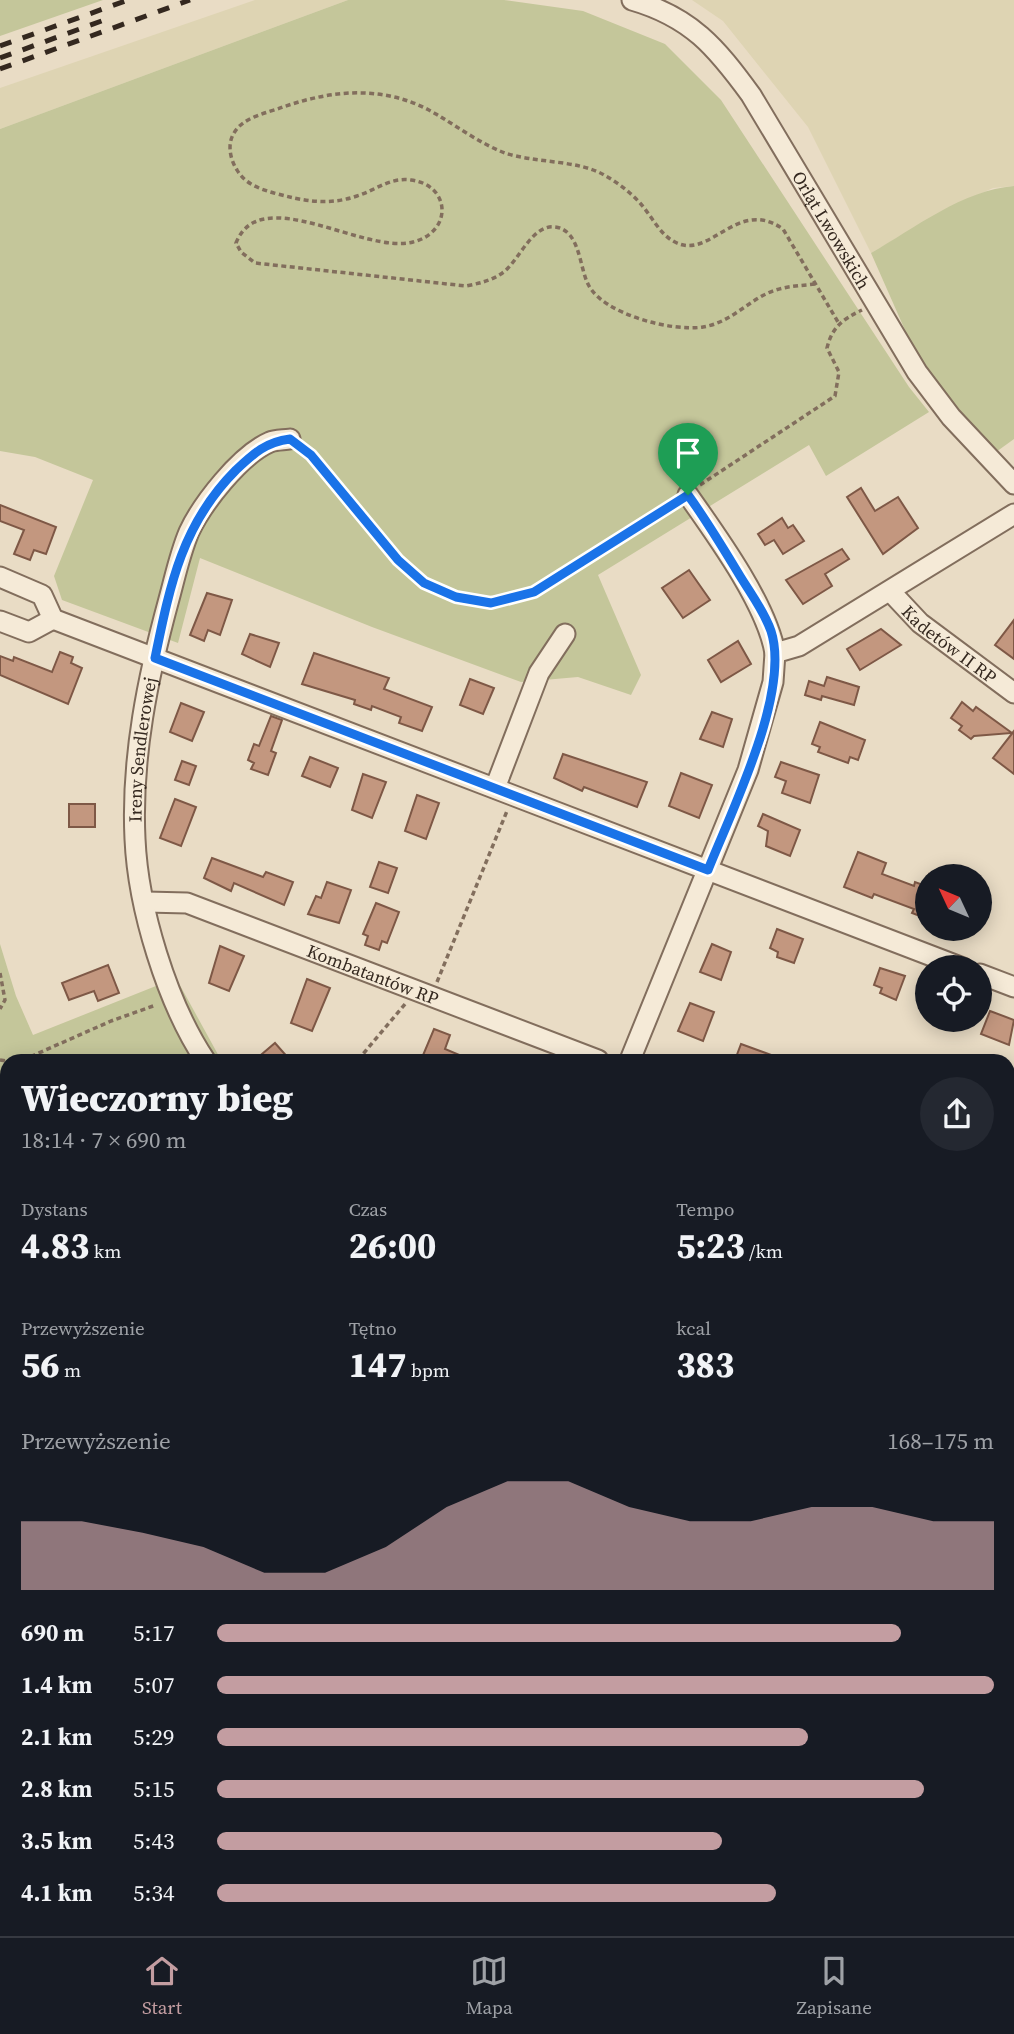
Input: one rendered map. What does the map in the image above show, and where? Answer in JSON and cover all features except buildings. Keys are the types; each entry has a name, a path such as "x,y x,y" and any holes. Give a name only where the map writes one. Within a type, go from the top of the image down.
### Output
{"street":[{"name":"Orląt Lwowskich","path":"632,0 673,15 698,32 723,57 751,95 937,401 1014,484"},
{"name":"Ireny Sendlerowej","path":"202,1054 174,998 153,934 135,840 136,780 155,658 182,554 201,511 254,453 271,441 290,439"},
{"path":"632,1054 748,770 774,682 775,653 771,632 759,605 688,495"},
{"path":"775,653 799,646 1014,514"},
{"path":"0,578 42,595 52,619 929,955"},
{"name":"Kadetów II RP","path":"890,591 920,624 1014,693"},
{"path":"0,621 29,632 44,627 52,619"},
{"path":"504,792 539,673 565,634"},
{"name":"Kombatantów RP","path":"146,902 187,903 582,1054"},
{"path":"992,979 1014,988"}],"path":[{"path":"815,284 768,293 724,321 702,327 670,326 618,309 598,297 588,285 574,240 565,230 556,227 547,227 534,235 505,271 489,281 466,286 255,264 240,252 236,243 240,232 263,217 287,219 398,244 427,237 438,228 444,212 440,197 425,184 398,178 360,195 332,203 310,203 266,191 249,184 239,174 232,160 230,145 233,133 244,122 285,107 338,93 382,93 431,111 500,151 523,159 601,173 638,201 663,233 681,244 702,243 729,226 743,221 769,219 783,229 838,322"},
{"path":"290,439 311,455 398,560 424,583 456,597 491,603 534,592 688,495 715,472 835,396 839,372 827,348 838,322 876,304"},
{"path":"431,997 504,792"},
{"path":"0,973 5,1000 0,1009"},
{"path":"364,1054 396,1019 413,990"},
{"path":"37,1054 111,1021 174,998"}],"shaded area":[{"path":"255,0 348,0 0,129 0,88"},
{"path":"692,0 1014,0 1014,186 993,188 949,208 871,253 808,127 723,21"}],"green space":[{"path":"0,0 103,0 0,36"},
{"path":"348,0 504,0 583,11 665,44 721,100 909,387 929,412 826,476 809,445 598,575 641,675 631,695 578,677 521,682 372,627 200,558 178,643 62,600 54,576 93,480 35,457 0,451 0,129"},
{"path":"1014,186 1014,439 996,452 920,364 871,253 958,202 995,189"},
{"path":"0,944 16,996 33,1035 176,978 218,1054 0,1054"}],"railway":[{"path":"0,46 128,0"},
{"path":"0,69 190,0"},
{"path":"0,58 107,19"}],"route":[{"path":"290,439 311,455 398,560 424,583 456,597 491,603 534,592 658,511 688,495 710,525 759,605 771,632 775,653 774,682 764,720 748,770 708,870 155,658 189,533 218,488 254,453 271,441 290,439"}]}
